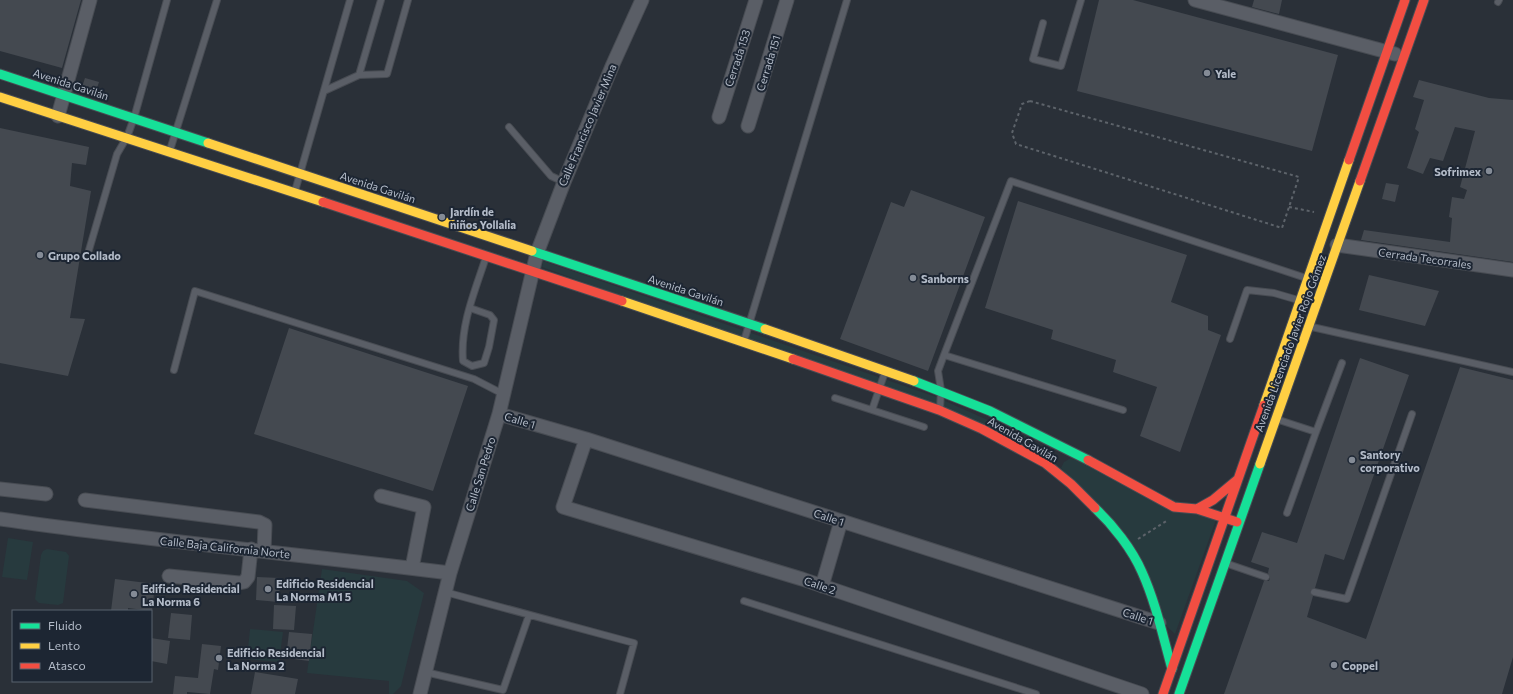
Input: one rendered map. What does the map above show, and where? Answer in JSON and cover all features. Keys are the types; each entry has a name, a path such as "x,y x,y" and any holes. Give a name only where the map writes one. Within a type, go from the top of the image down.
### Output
{"main road":[{"name":"Avenida Licenciado Javier Rojo Gómez","path":"1179,694 1337,245 1338,216 1387,52 1405,0"},
{"name":"Avenida Licenciado Javier Rojo Gómez","path":"1163,694 1307,279 1338,216 1404,57 1424,0"},
{"name":"Avenida Gavilán","path":"0,74 749,323 941,390 986,420 1050,454 1174,507 1197,509"},
{"name":"Avenida Gavilán","path":"0,97 127,137 532,270 940,410 986,420 1050,454 1071,484 1100,512 1126,546 1142,572 1172,669"},
{"path":"1197,509 1213,500 1237,480"},
{"path":"1197,509 1239,522"},
{"path":"1180,644 1196,648"}],"street":[{"path":"58,116 90,0"},
{"name":"Calle Francisco Javier Mina","path":"537,252 564,182 613,64 642,0"},
{"name":"Cerrada 153","path":"719,117 756,0"},
{"name":"Cerrada 151","path":"748,126 787,0"},
{"path":"1195,0 1404,57"},
{"name":"Cerrada Tecorrales","path":"1337,245 1513,270"},
{"name":"Calle San Pedro","path":"420,694 450,573 499,414 537,252"},
{"name":"Calle 1","path":"499,414 586,440 1159,623"},
{"name":"Calle 2","path":"586,440 563,507 822,586 1142,694"},
{"path":"0,489 46,494"},
{"path":"381,496 424,507 412,568"},
{"path":"85,500 259,522 265,525 248,577 244,582 239,583 169,576"},
{"name":"Calle Baja California Norte","path":"0,519 90,533 257,550 450,573"},
{"path":"822,586 841,521"}],"lane":[{"path":"89,250 117,154 127,137 134,118 167,0"},
{"path":"169,151 217,0"},
{"path":"294,193 350,0"},
{"path":"359,75 381,0"},
{"path":"324,91 359,75 387,74 408,0"},
{"path":"744,342 848,0"},
{"path":"1043,23 1034,59 1061,66 1081,0"},
{"path":"509,127 551,176 564,182"},
{"path":"940,410 941,390 938,371 1011,181 1307,279"},
{"path":"470,308 490,315 494,320 489,348 484,363 472,366 464,361 462,345 464,327 486,255"},
{"path":"1230,339 1247,290 1274,293 1300,300"},
{"path":"174,370 195,291 474,379 503,394"},
{"path":"1308,326 1513,372"},
{"path":"944,355 1123,410"},
{"path":"1287,513 1342,363"},
{"path":"872,410 885,370"},
{"path":"835,398 924,427"},
{"path":"1314,592 1347,599 1412,414"},
{"path":"1275,419 1316,432"},
{"path":"1225,563 1266,577"},
{"path":"445,592 634,643 620,694"},
{"path":"744,600 1036,694"},
{"path":"425,672 503,690 529,615"}],"path":[{"path":"1030,101 1299,177 1289,208 1282,228 1016,144 1012,133 1022,104 1030,101"},
{"path":"1289,208 1338,216"},
{"path":"1126,546 1186,509"}],"green space":[{"path":"543,261 936,397 1026,437 1032,441 1033,446 542,267"},
{"path":"1071,458 1217,517 1175,634 1162,622 1152,586 1061,468 1064,462"},
{"path":"8,538 33,542 27,580 2,577"},
{"path":"47,549 66,552 69,556 63,603 58,605 39,603 35,599 41,555 43,551"},
{"path":"322,569 407,581 424,593 401,686 393,694 389,694 389,681 307,673"},
{"path":"250,629 283,632 279,662 247,659"}],"building":[{"path":"0,0 81,0 62,68 0,51"},
{"name":"Yale","path":"1099,0 1133,0 1338,55 1312,151 1077,91"},
{"path":"1254,0 1282,0 1279,14 1252,7"},
{"path":"85,78 99,82 96,91 82,87"},
{"name":"Sofrimex","path":"1419,80 1489,98 1513,100 1513,262 1361,240 1364,230 1450,242 1452,218 1449,217 1452,197 1464,199 1467,190 1460,187 1475,131 1455,127 1443,161 1430,158 1423,174 1407,168 1419,132 1415,129 1424,100 1413,97"},
{"name":"Grupo Collado","path":"0,128 89,147 86,165 72,163 70,186 91,191 70,318 85,319 68,376 0,363"},
{"path":"1386,183 1399,185 1395,202 1382,199"},
{"name":"Sanborns","path":"911,190 985,217 928,371 840,339 891,202 904,207"},
{"path":"1018,201 1187,255 1171,302 1208,316 1208,330 1221,335 1180,452 1140,436 1157,387 1113,372 1116,360 1051,339 1053,330 985,308"},
{"path":"1369,275 1439,291 1425,326 1359,310"},
{"path":"289,328 468,386 433,491 254,434"},
{"path":"1360,358 1409,375 1344,560 1325,554 1315,588 1310,591 1313,596 1307,617 1366,639 1460,367 1513,380 1513,657 1502,694 1224,694 1264,581 1269,581 1270,578 1268,573 1269,568 1251,562 1262,532 1297,543"},
{"name":"Edificio Residencial La Norma M1 5","path":"257,577 280,578 279,602 256,600"},
{"name":"Edificio Residencial La Norma 6","path":"115,579 155,584 152,611 128,608 128,610 111,610"},
{"path":"274,605 296,606 294,630 273,629"},
{"path":"171,613 192,615 190,640 168,638"},
{"path":"289,632 312,634 309,661 286,658"},
{"path":"152,638 170,641 167,664 152,661"},
{"name":"Edificio Residencial La Norma 2","path":"202,644 221,646 218,670 214,669 210,694 187,692 187,694 173,694 175,676 198,678"},
{"path":"255,672 298,679 295,694 251,694"}],"traffic: fast":[{"path":"0,74 208,143"},
{"path":"532,251 765,329"},
{"path":"914,381 990,411 1088,460"},
{"path":"1179,694 1260,464"},
{"path":"1095,508 1122,538 1138,563 1155,608 1172,669"}],"traffic: slow":[{"path":"0,97 323,202"},
{"path":"208,143 532,251"},
{"path":"1264,405 1349,160"},
{"path":"1260,464 1360,181"},
{"path":"622,301 793,359"},
{"path":"765,329 914,381"}],"traffic: jam":[{"path":"1349,160 1405,0"},
{"path":"1360,181 1424,0"},
{"path":"323,202 622,301"},
{"path":"793,359 939,410 982,429 1045,463 1071,484 1095,508"},
{"path":"1163,694 1264,405"},
{"path":"1088,460 1174,507 1197,509 1213,500 1237,480"},
{"path":"1197,509 1237,522"}],"place":[{"name":"Yale","path":"1207,73"},
{"name":"Sofrimex","path":"1489,171"},
{"name":"Jardín de niños Yollalia","path":"442,217"},
{"name":"Grupo Collado","path":"40,255"},
{"name":"Sanborns","path":"913,278"},
{"name":"Santory corporativo","path":"1352,460"},
{"name":"Edificio Residencial La Norma M1 5","path":"268,589"},
{"name":"Edificio Residencial La Norma 6","path":"134,594"},
{"name":"Edificio Residencial La Norma 2","path":"219,658"},
{"name":"Coppel","path":"1334,665"}]}
